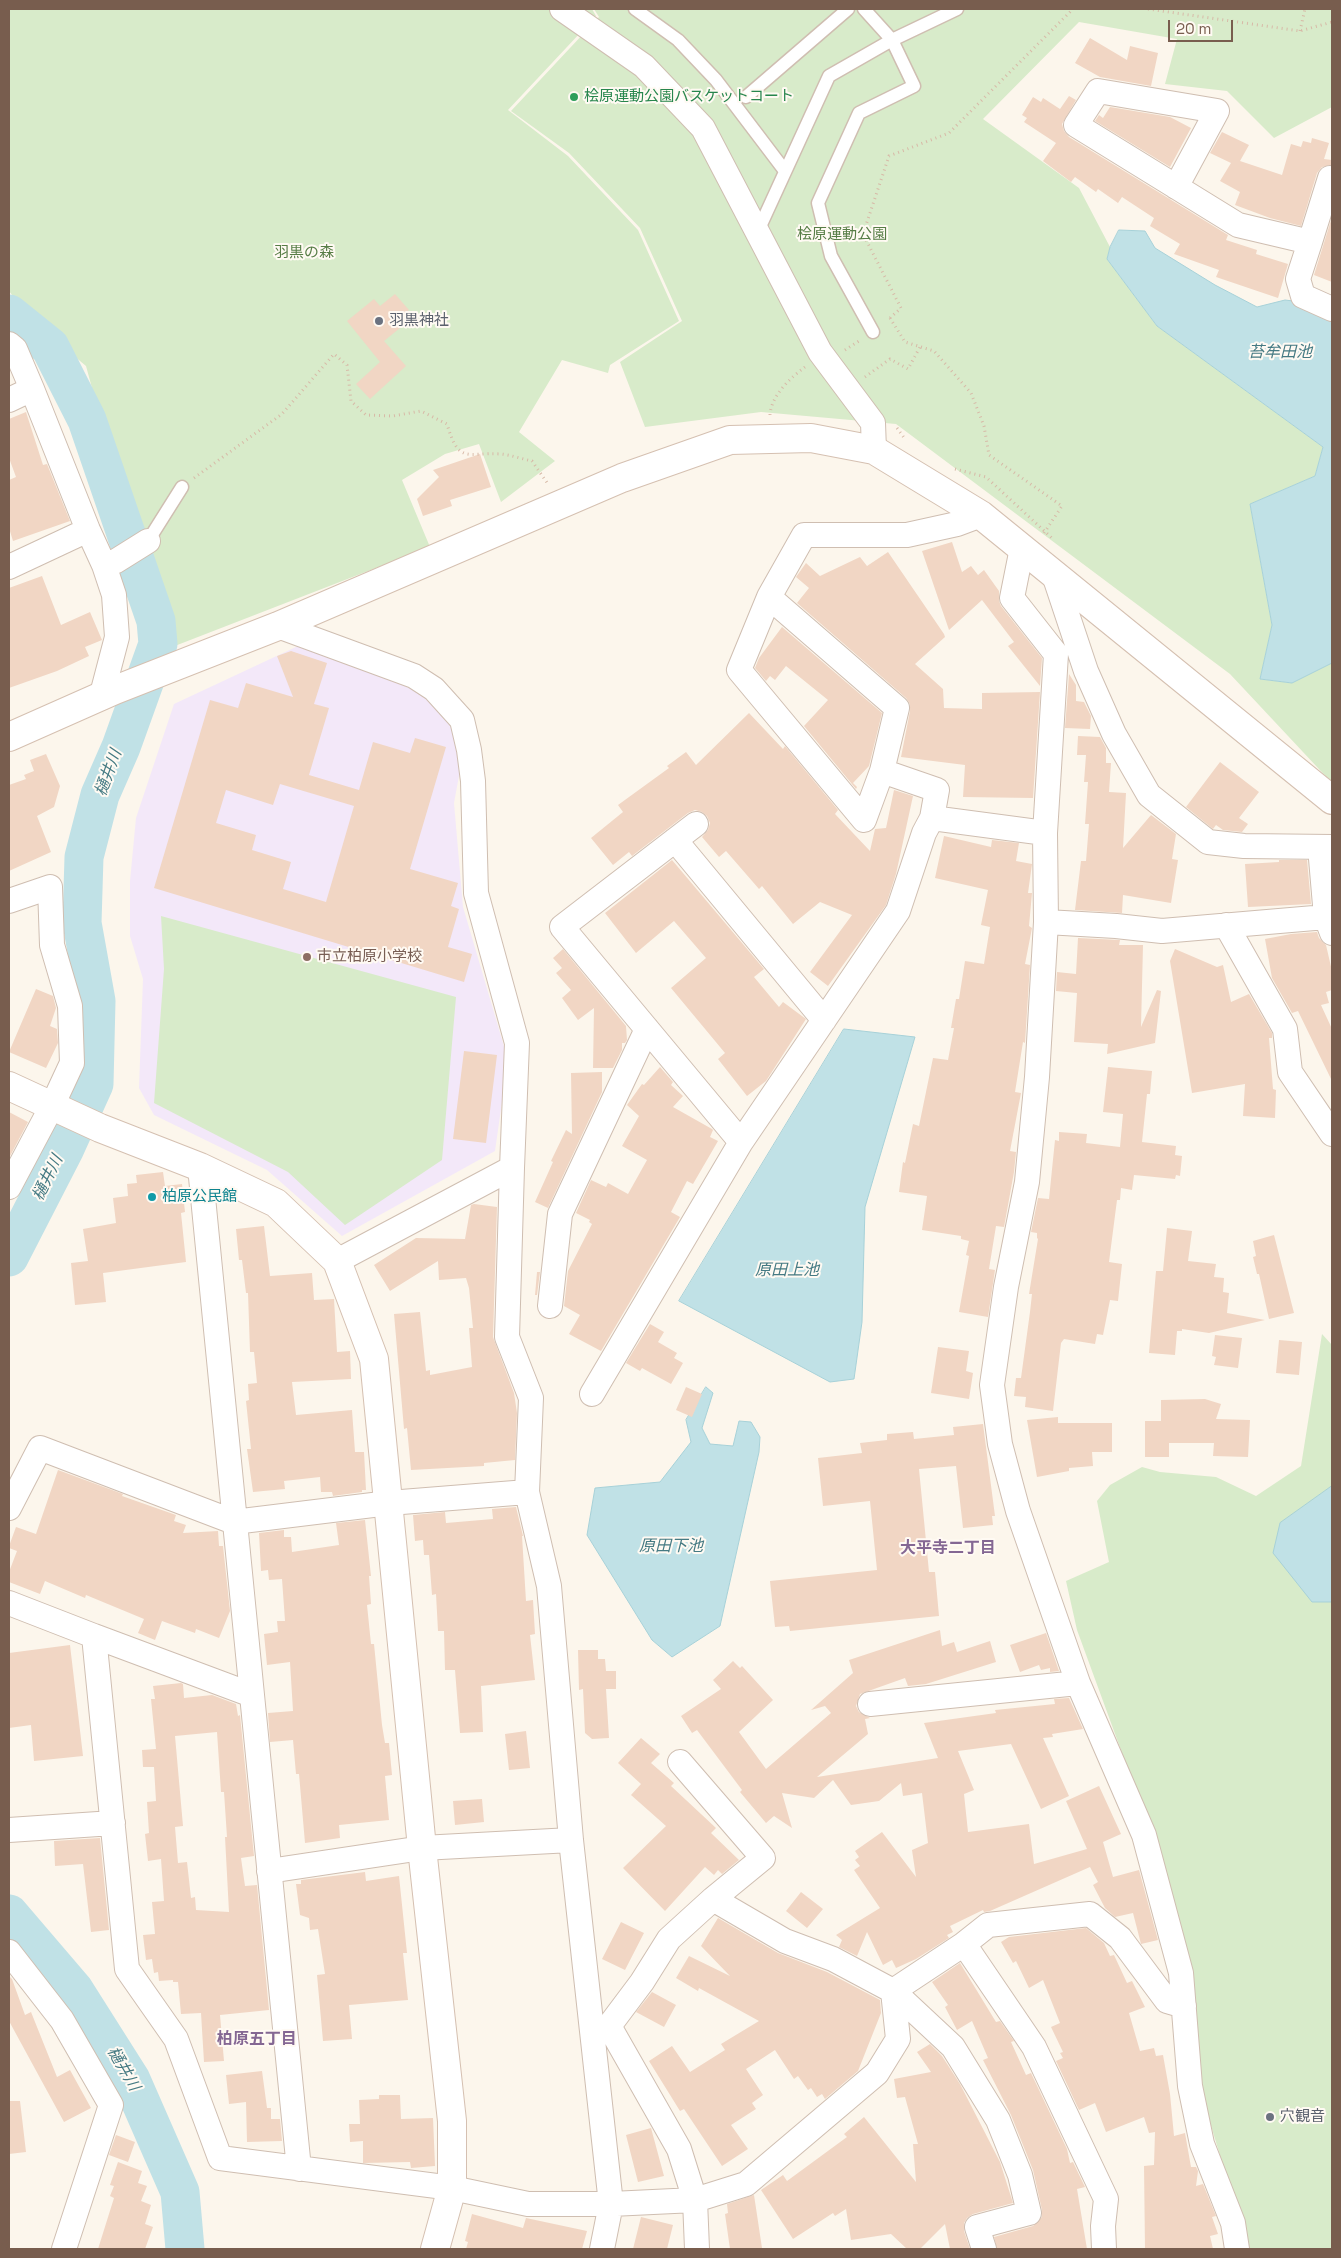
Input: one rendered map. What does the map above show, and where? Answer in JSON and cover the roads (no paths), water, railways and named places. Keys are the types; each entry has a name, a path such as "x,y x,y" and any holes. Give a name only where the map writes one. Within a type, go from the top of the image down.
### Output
{"street":[{"path":"562,9 644,66 704,128 822,355 873,423 874,450"},
{"path":"1176,187 1218,112 1098,91 1076,124 1176,187 1238,225 1310,242"},
{"path":"1332,179 1330,178 1298,279 1303,296 1332,309"},
{"path":"9,344 15,348 88,530 110,563 117,637 108,694"},
{"path":"9,400 32,390"},
{"path":"9,737 108,694 278,626 622,478 730,440 811,438 874,450 981,515 1332,800"},
{"path":"769,597 897,708 882,771 864,820 739,670 769,597 804,535 907,535 957,524 981,515"},
{"path":"9,567 88,530"},
{"path":"110,563 148,541"},
{"path":"1025,551 1012,598 1056,654 1045,833 1046,922 1037,1077 1027,1182 1006,1287 992,1386 1000,1444 1018,1511 1078,1683 1144,1835 1181,1973 1190,2086 1202,2144 1232,2223 1237,2249"},
{"path":"1046,922 1162,931 1226,925 1329,925 1326,847 1244,846 1208,842 1149,795 1114,734 1086,671 1054,575"},
{"path":"278,626 414,676 434,689 462,720 469,750 473,781 476,893 517,1044 507,1337 531,1398 527,1492 549,1586 570,1840 611,2204 602,2249"},
{"path":"592,1394 741,1142 898,911 924,833 932,818 938,790 882,771"},
{"path":"932,818 1045,833"},
{"path":"696,824 562,927 741,1142"},
{"path":"675,840 824,1020"},
{"path":"9,901 50,887 52,945 70,1006 72,1063 57,1108 9,1188"},
{"path":"1226,925 1285,1029 1290,1072 1332,1134"},
{"path":"550,1306 560,1214 647,1029"},
{"path":"9,1086 100,1128 200,1167 276,1203 337,1261 374,1359 422,1848 452,2121 452,2188 435,2249"},
{"path":"200,1167 299,2169"},
{"path":"337,1261 512,1168"},
{"path":"9,1508 40,1448 234,1522 389,1503 527,1492"},
{"path":"9,1604 252,1695"},
{"path":"94,1636 127,1968 176,2039 220,2158 452,2188 528,2204 611,2204 695,2200 746,2184 877,2073 898,2039 893,1991"},
{"path":"870,1704 1078,1683"},
{"path":"680,1762 763,1858 713,1899 669,1939 642,1982 609,2026 679,2150 695,2200 696,2249"},
{"path":"9,1830 113,1823"},
{"path":"269,1871 422,1848 570,1840"},
{"path":"713,1899 784,1941 833,1959 893,1991 953,2048 998,2120 1020,2175 1029,2213 977,2227 984,2249"},
{"path":"893,1991 964,1944 988,1925 1090,1914 1120,1938 1167,2001 1184,2006"},
{"path":"964,1944 1034,2047 1106,2199 1103,2226 1104,2249"},
{"path":"9,1952 62,2020 111,2105 64,2249"}],"lane":[{"path":"635,9 678,40 716,80 785,172"},
{"path":"746,97 848,9"},
{"path":"864,9 892,40 914,86 859,113 818,203 831,256 873,332"},
{"path":"758,231 830,76 892,40 957,9"},
{"path":"148,541 182,487"}],"water":[{"name":"苔牟田池","path":"1119,230 1145,231 1155,248 1215,285 1257,307 1285,300 1301,302 1332,317 1332,663 1292,683 1260,679 1272,625 1250,504 1315,476 1323,447 1157,326 1107,259 1110,247"},
{"name":"原田上池","path":"844,1029 915,1037 865,1207 862,1322 854,1379 830,1382 679,1301"},
{"name":"原田下池","path":"706,1387 713,1393 702,1428 710,1444 733,1446 739,1421 751,1422 760,1437 759,1452 720,1626 672,1657 652,1640 587,1535 595,1488 660,1482 691,1442 686,1420"},
{"path":"1332,1486 1332,1602 1312,1602 1273,1553 1280,1523"}],"waterway":[{"name":"樋井川","path":"9,314 50,347 87,420 156,621 158,644 121,747 100,795 84,857 82,923 96,1001 94,1084 65,1148 9,1257"},
{"name":"樋井川","path":"9,1914 74,1990 131,2080 180,2192 185,2249"}],"place":[{"name":"桧原運動公園バスケットコート","path":"574,97"},
{"name":"羽黒神社","path":"379,321"},
{"name":"市立柏原小学校","path":"307,957"},
{"name":"柏原公民館","path":"152,1197"},
{"name":"穴観音","path":"1270,2117"}],"district":[{"name":"大平寺二丁目","path":"948,1549"},
{"name":"柏原五丁目","path":"257,2040"}],"park label":[{"name":"桧原運動公園","path":"842,235"},
{"name":"羽黒の森","path":"304,253"}]}
